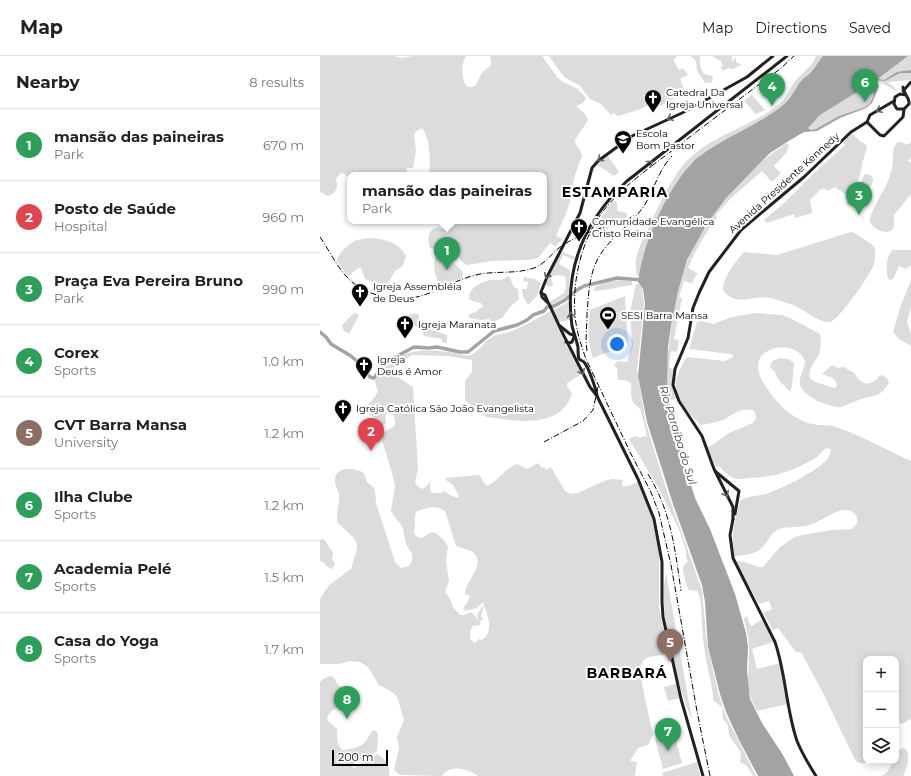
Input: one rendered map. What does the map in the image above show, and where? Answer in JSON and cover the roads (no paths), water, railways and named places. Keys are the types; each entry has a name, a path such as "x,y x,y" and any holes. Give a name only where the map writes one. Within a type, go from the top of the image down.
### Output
{"main road":[{"path":"597,396 590,387 566,342 549,304 542,297 541,293 550,270 580,213 593,166 632,136 683,112 747,77 773,56"},
{"path":"702,776 681,699 663,617 662,557 654,518 597,396 594,384 585,364 580,359 573,330 570,288 574,266 585,236 596,216 614,194 627,181 787,56"},
{"path":"747,77 751,83"},
{"path":"903,89 910,103 908,107 904,109 897,108 894,105 895,97 899,94 903,89 911,82"},
{"path":"899,94 906,95"},
{"name":"Avenida Presidente Kennedy","path":"733,519 734,509 714,469 702,436 679,401 673,385 675,369 688,338 699,292 709,272 741,230 804,177 851,132 867,122 870,115 894,101"},
{"path":"867,122 880,135 884,136 903,117 904,109"},
{"path":"559,324 574,336"},
{"path":"564,336 569,333"},
{"path":"566,342 572,342 574,336"},
{"name":"Avenida Presidente Kennedy","path":"714,469 739,492 730,535 733,558 775,642 796,735 801,751 816,776"},
{"path":"721,483 722,479 725,479"}],"waterway":[{"path":"320,332 331,344 351,356 359,363 370,377 374,378 386,362 414,347 437,347 460,352 468,352 494,331 517,325 533,315 544,311 547,307 554,306 565,300 584,286 617,278 642,280"}],"railway":[{"path":"710,776 671,565 659,513 650,490 631,454 586,359 576,321 575,286 581,256 592,228 616,196 642,174 780,69 794,56"},
{"path":"587,351 586,337 588,297 596,263 605,248 644,206 660,173 667,161 672,156"},
{"path":"320,237 340,269 350,280 368,292 396,299 421,296 454,282 480,274 521,271 534,268 539,266 559,248 577,237 628,219 634,215"},
{"path":"544,442 583,421 593,410 598,387"},
{"path":"648,474 656,488 667,516 674,545 681,591"}],"place":[{"name":"Ilha Clube","path":"865,102"},
{"name":"Corex","path":"772,106"},
{"name":"Catedral Da Igreja Universal","path":"653,113"},
{"name":"Escola Bom Pastor","path":"623,154"},
{"name":"Praça Eva Pereira Bruno","path":"859,215"},
{"name":"Comunidade Evangélica Cristo Reina","path":"579,242"},
{"name":"mansão das paineiras","path":"447,270"},
{"name":"Igreja Assembléia de Deus","path":"360,307"},
{"name":"SESI Barra Mansa","path":"608,330"},
{"name":"Igreja Maranata","path":"405,339"},
{"name":"Igreja Deus é Amor","path":"364,380"},
{"name":"Igreja Católica São João Evangelista","path":"343,423"},
{"name":"Posto de Saúde","path":"371,451"},
{"name":"CVT Barra Mansa","path":"670,662"},
{"name":"Casa do Yoga","path":"347,719"},
{"name":"Academia Pelé","path":"668,751"}],"district":[{"name":"ESTAMPARIA","path":"615,192"},
{"name":"BARBARÁ","path":"627,673"}],"water label":[{"name":"Rio Paraíba do Sul","path":"678,435"}]}
